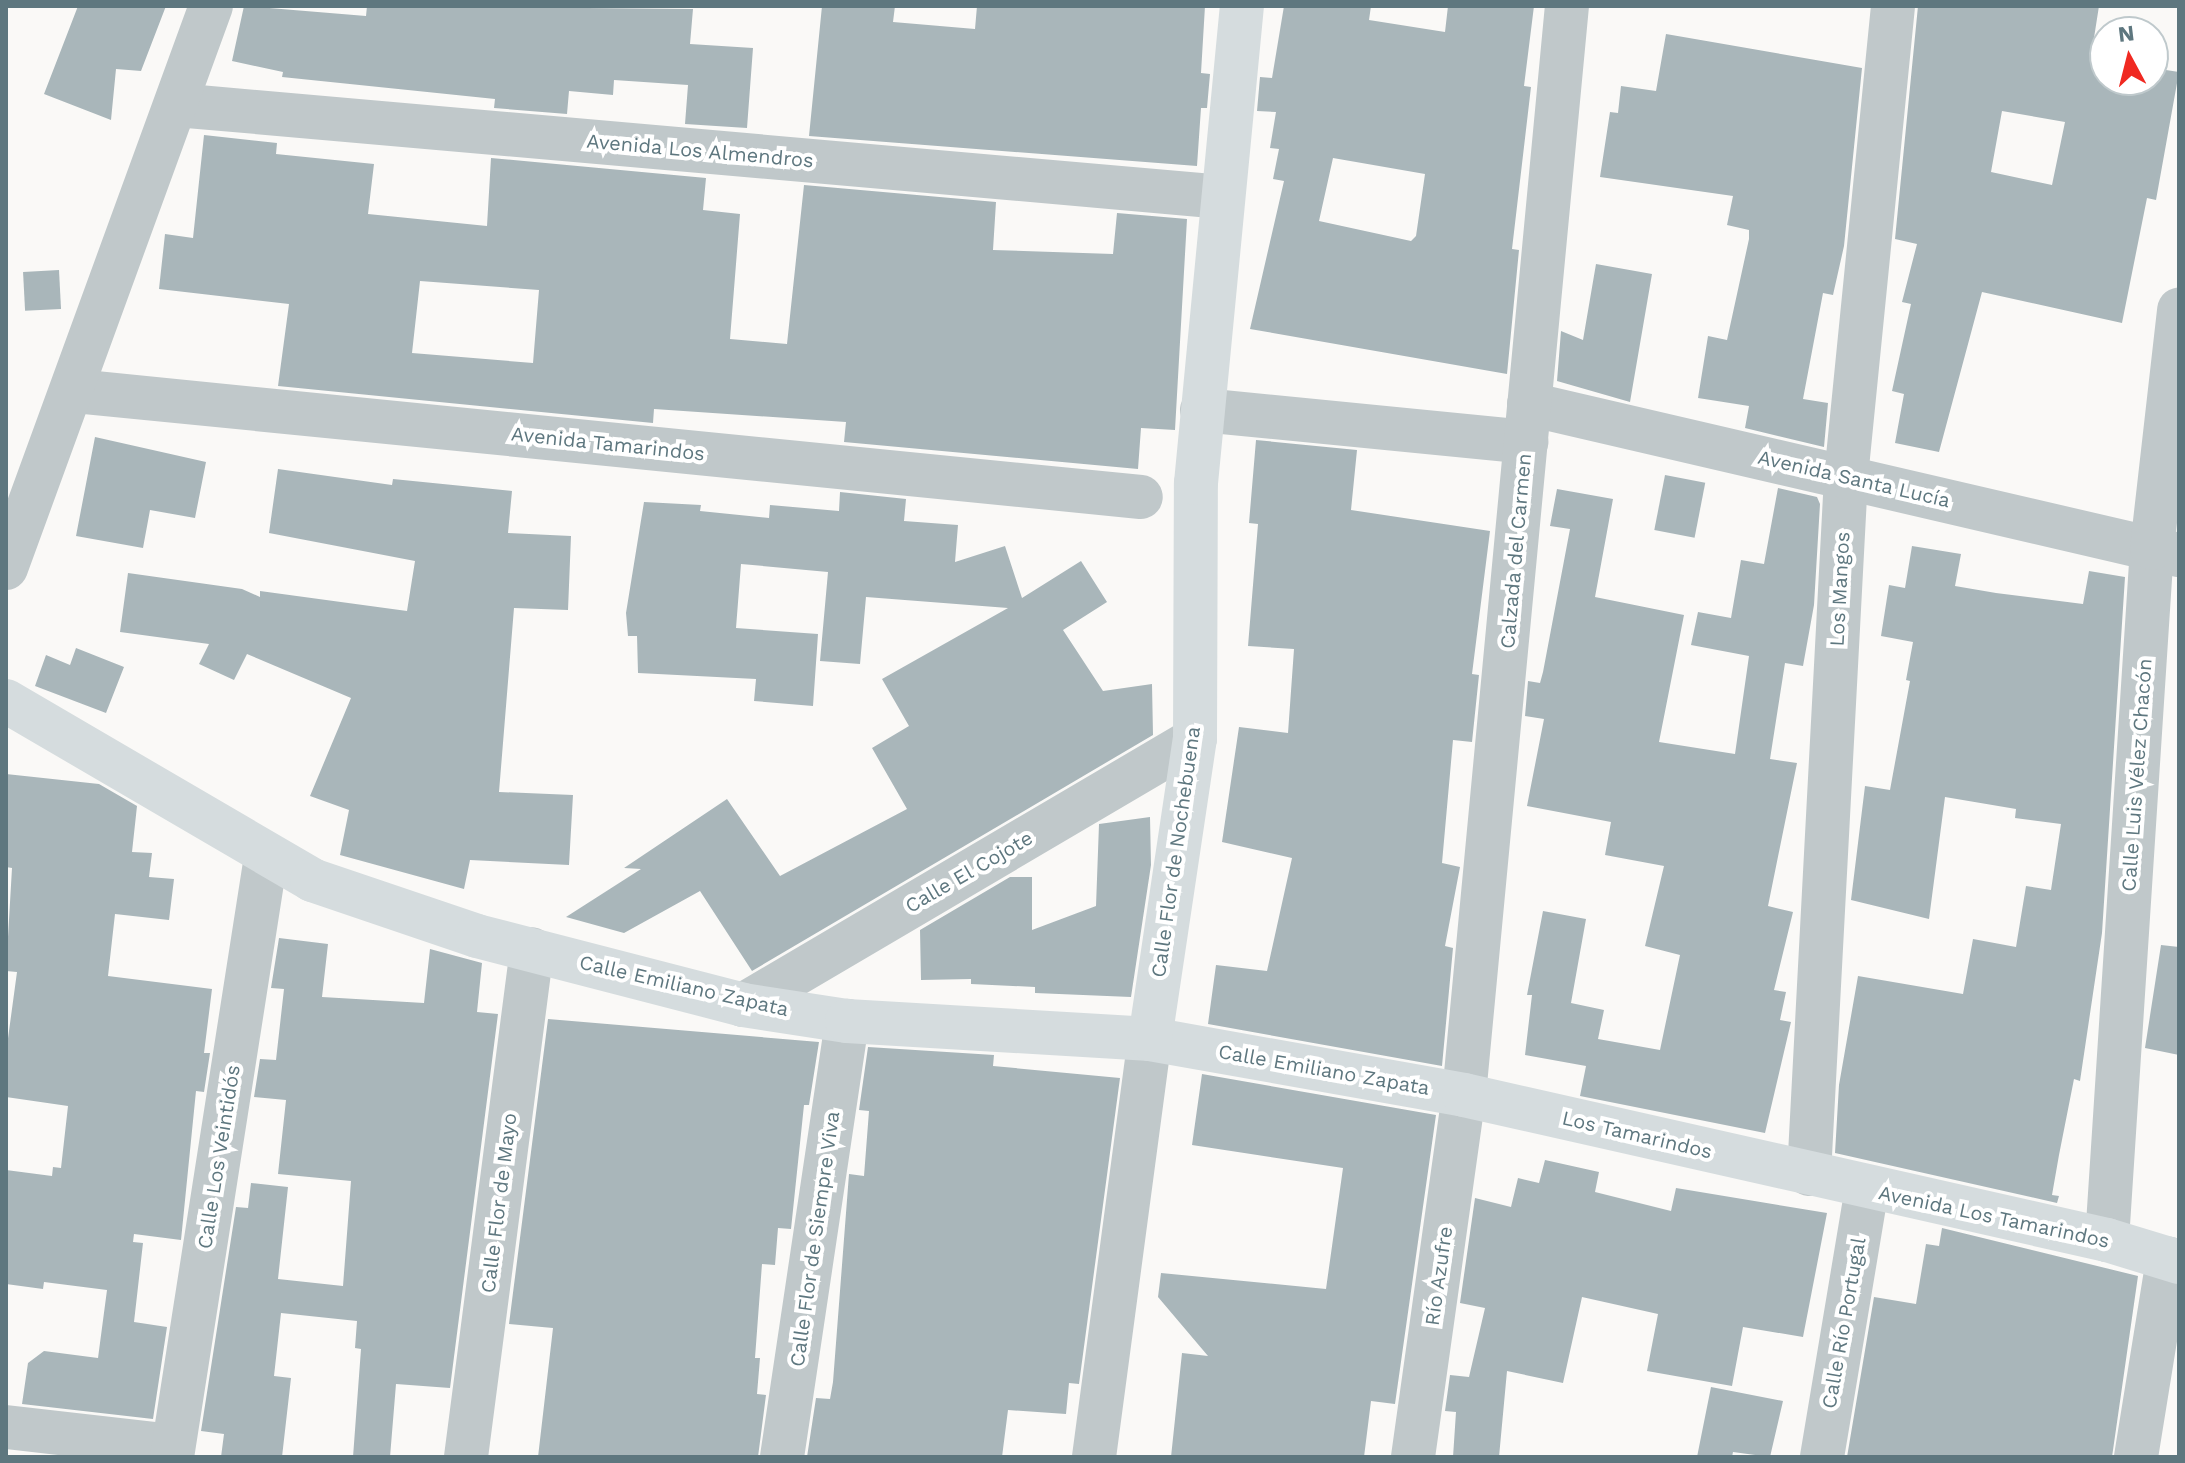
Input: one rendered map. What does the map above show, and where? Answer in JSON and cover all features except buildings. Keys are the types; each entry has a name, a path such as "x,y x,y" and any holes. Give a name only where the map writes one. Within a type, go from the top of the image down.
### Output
{"street":[{"path":"6,568 75,391 101,300 211,6"},
{"name":"Calle Flor de Nochebuena","path":"1094,1457 1150,1039 1195,739 1202,410 1242,6"},
{"name":"Calzada del Carmen","path":"1464,1095 1567,6"},
{"name":"Los Mangos","path":"1809,1174 1846,477 1893,6"},
{"name":"Avenida Los Almendros","path":"176,105 1223,197"},
{"name":"Calle Luis Vélez Chacón","path":"2107,1240 2165,551 2179,310"},
{"name":"Avenida Tamarindos","path":"75,391 1141,497"},
{"name":"Avenida Santa Lucía","path":"1202,410 1528,423 1846,477 2165,551"},
{"name":"Calle Emiliano Zapata","path":"6,701 266,857 312,880 532,949 743,1005 847,1021 1150,1039 1464,1095"},
{"name":"Calle El Cojote","path":"743,1005 1195,739"},
{"name":"Calle Los Veintidós","path":"172,1452 266,857"},
{"name":"Calle Flor de Mayo","path":"466,1457 532,949"},
{"name":"Calle Flor de Siempre Viva","path":"782,1457 847,1021"},
{"name":"Los Tamarindos","path":"1464,1095 1809,1174"},
{"name":"Río Azufre","path":"1413,1457 1464,1095"},
{"name":"Avenida Los Tamarindos","path":"1809,1174 2107,1240 2173,1261"},
{"name":"Calle Río Portugal","path":"1822,1457 1867,1189"},
{"path":"2136,1457 2173,1261"},
{"path":"6,1427 172,1452"}]}
